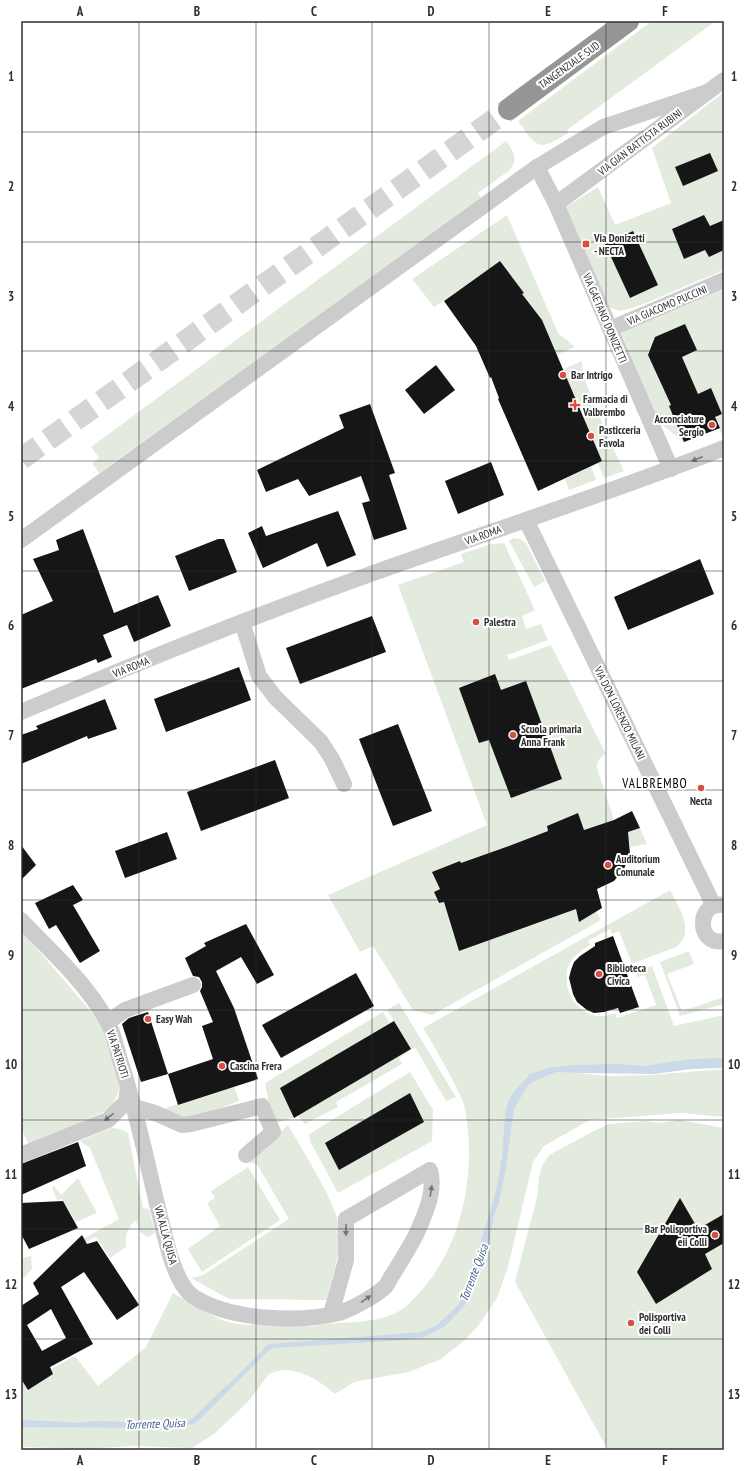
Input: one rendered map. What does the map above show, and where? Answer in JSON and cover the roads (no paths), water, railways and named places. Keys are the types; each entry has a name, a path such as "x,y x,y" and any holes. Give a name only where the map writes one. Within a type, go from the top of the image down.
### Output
{"highway":[{"name":"TANGENZIALE SUD","path":"509,109 628,21"}],"street":[{"name":"VIA GIAN BATTISTA RUBINI","path":"556,204 724,80"},
{"path":"21,540 537,167 603,127 708,92"},
{"name":"VIA GAETANO DONIZETTI","path":"537,167 556,204 671,469"},
{"name":"VIA GIACOMO PUCCINI","path":"610,329 724,280"},
{"name":"VIA ROMA","path":"21,712 242,622 379,571 671,469 724,448"},
{"name":"VIA DON LORENZO MILANI","path":"526,520 719,906"},
{"path":"242,622 259,676 275,697 321,742 332,759 344,784"},
{"path":"719,906 706,913 702,924 703,929 710,938 715,941 724,941"},
{"name":"VIA PATRIOTI","path":"21,920 87,990 108,1022 128,1086 126,1102 108,1120 21,1155"},
{"path":"108,1022 125,1010 193,985"},
{"name":"VIA ALLA QUISA","path":"128,1086 165,1235 178,1279 184,1289 193,1297 219,1310 274,1317 316,1317 331,1314 340,1312 356,1306 385,1286 410,1246 428,1209 433,1179 430,1170 346,1219 346,1260 331,1314"},
{"path":"134,1107 155,1113 182,1125 262,1106 273,1132 246,1155"}],"water":[{"name":"Torrente Quisa","path":"724,1058 724,1068 691,1069 654,1074 556,1072 528,1085 514,1109 506,1168 499,1202 494,1216 488,1248 478,1277 465,1305 444,1327 424,1337 406,1340 273,1348 269,1350 199,1420 193,1424 159,1428 21,1427 21,1420 78,1423 95,1421 163,1423 190,1420 269,1344 421,1332 437,1325 459,1304 479,1248 496,1191 502,1157 505,1114 508,1102 513,1093 530,1074 548,1068 571,1065 618,1064 644,1066 691,1059"}],"tunnel":[{"path":"21,459 509,109"}],"place":[{"name":"Via Donizetti - NECTA","path":"586,244"},
{"name":"Bar Intrigo","path":"563,375"},
{"name":"Farmacia di Valbrembo","path":"575,405"},
{"name":"Acconciature Sergio","path":"712,425"},
{"name":"Pasticceria Favola","path":"591,436"},
{"name":"Palestra","path":"476,622"},
{"name":"Scuola primaria Anna Frank","path":"513,735"},
{"name":"Necta","path":"701,788"},
{"name":"Auditorium Comunale","path":"608,865"},
{"name":"Biblioteca Civica","path":"599,974"},
{"name":"Easy Wah","path":"148,1019"},
{"name":"Cascina Frera","path":"222,1066"},
{"name":"Bar Polisportiva eii Colli","path":"715,1235"},
{"name":"Polisportiva dei Colli","path":"631,1323"}],"district":[{"name":"VALBREMBO","path":"655,783"}]}
